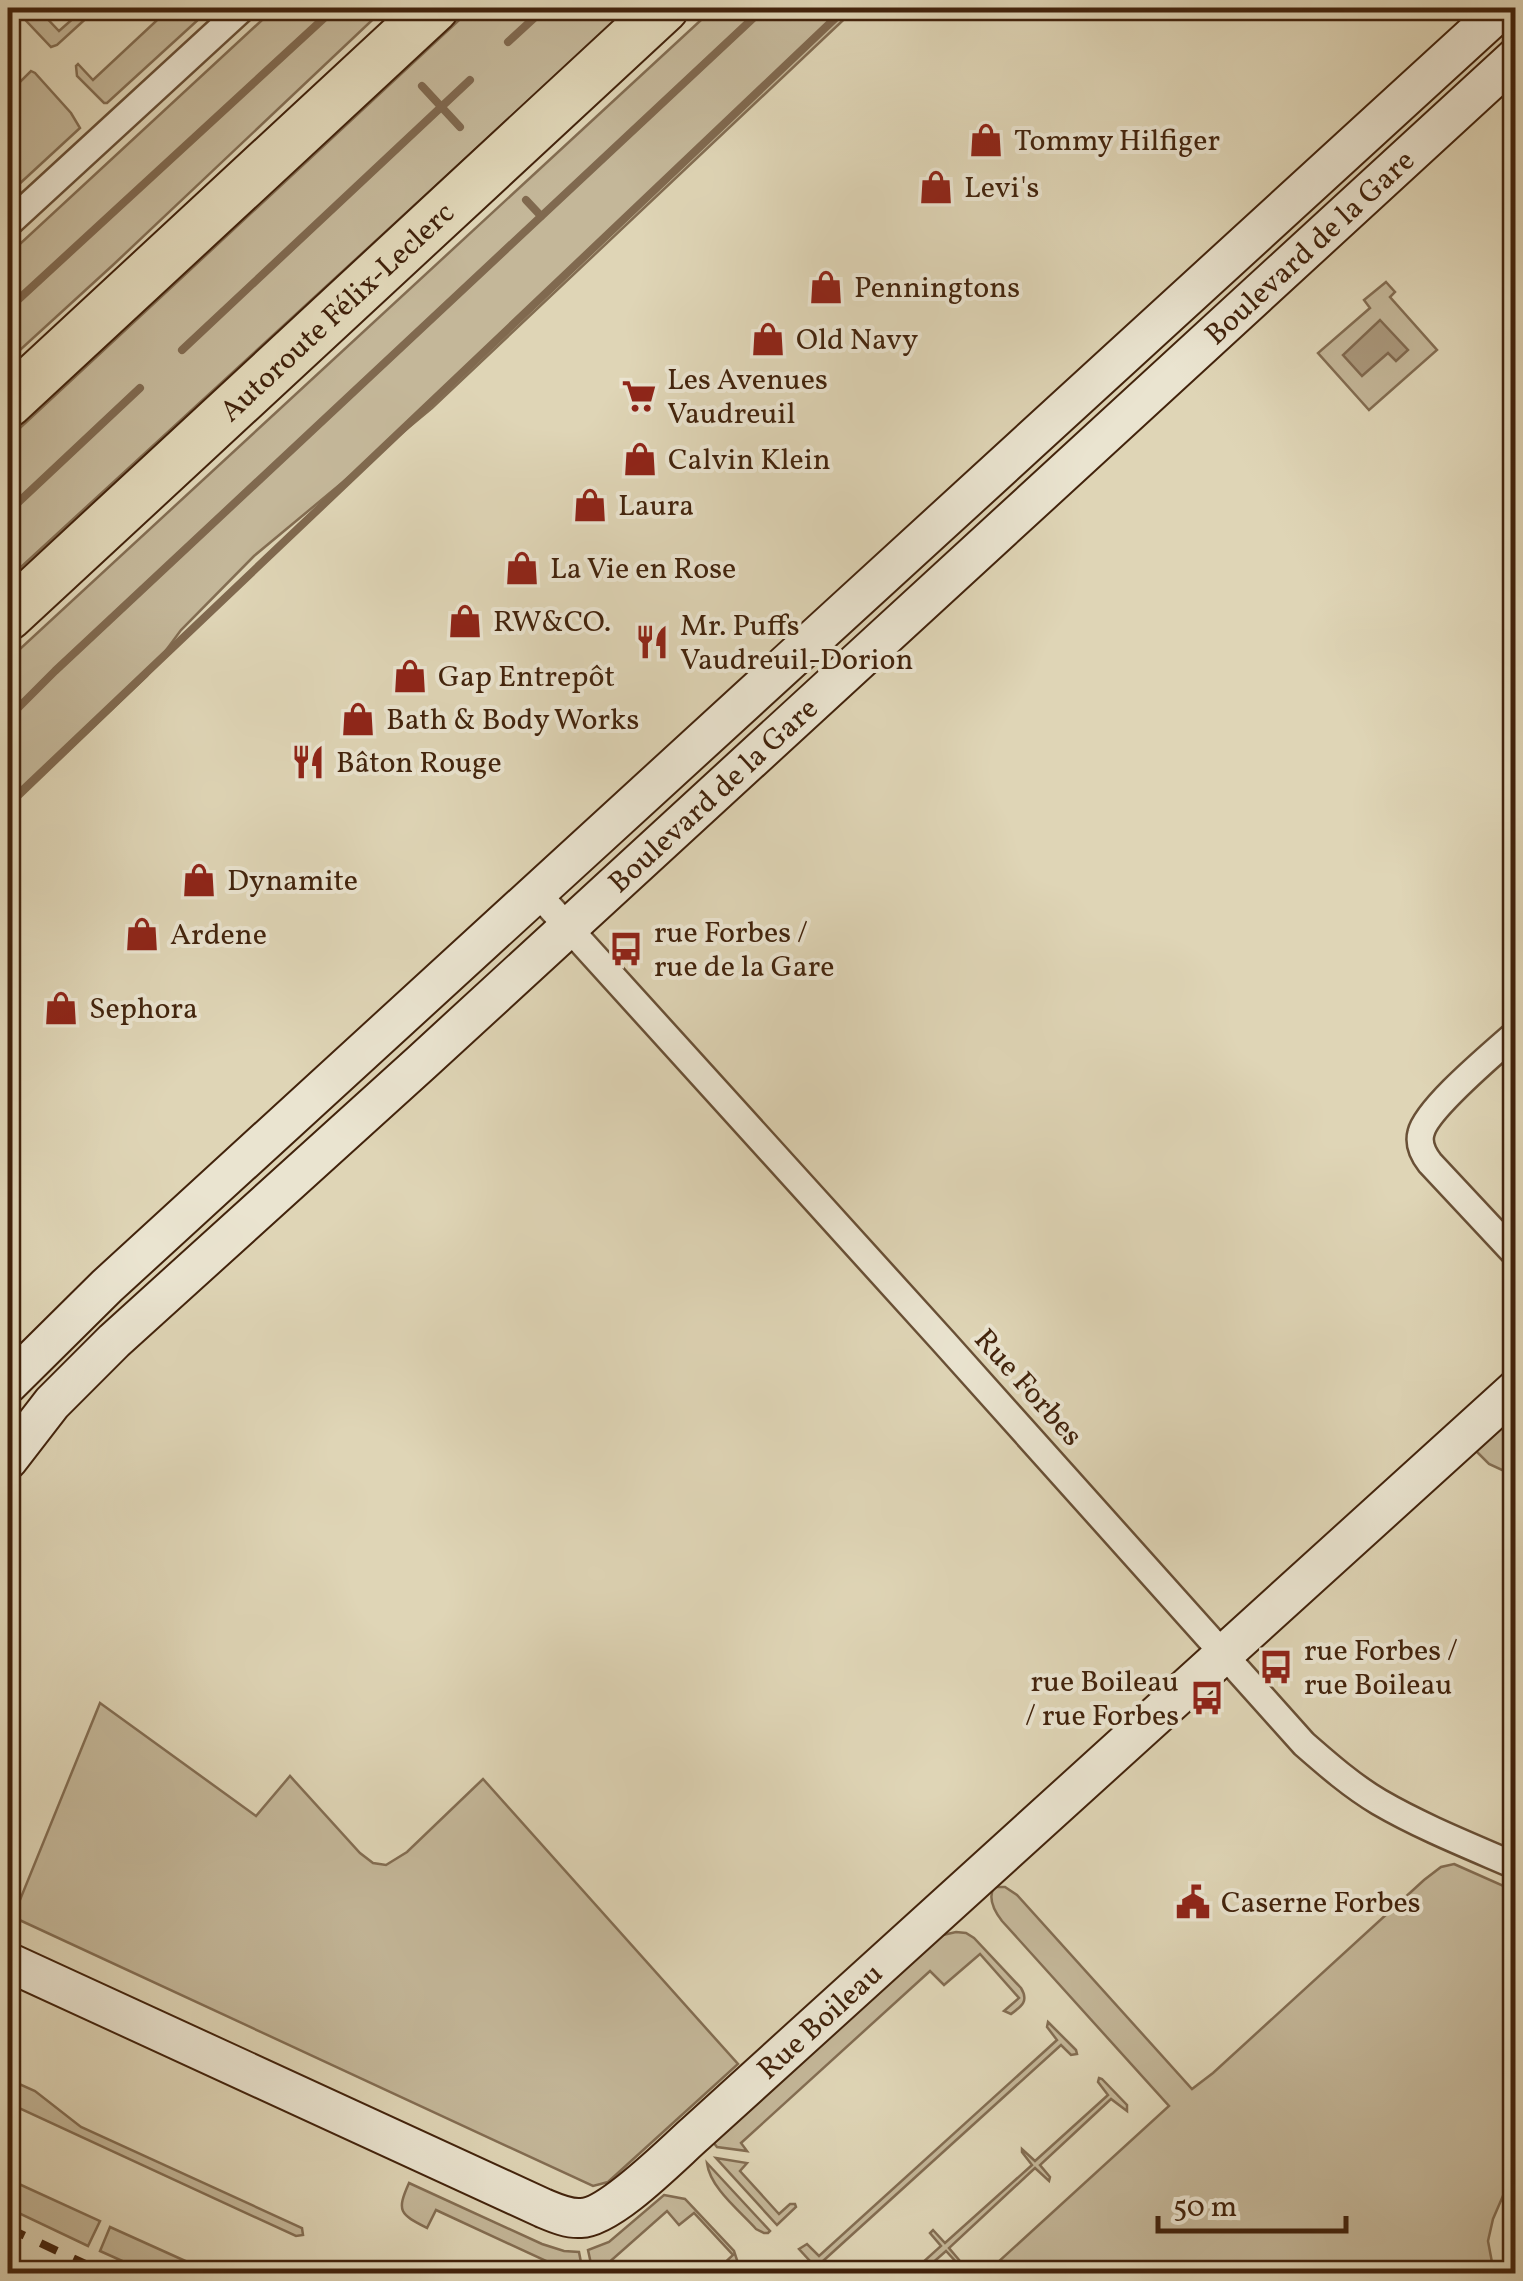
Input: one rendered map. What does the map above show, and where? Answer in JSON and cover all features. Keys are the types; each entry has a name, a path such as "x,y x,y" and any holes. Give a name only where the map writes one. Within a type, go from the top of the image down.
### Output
{"highway":[{"path":"8,403 434,8"},
{"name":"Autoroute Félix-Leclerc","path":"8,616 664,8"}],"main road":[{"name":"Boulevard de la Gare","path":"8,1384 108,1286 1503,8"},
{"name":"Boulevard de la Gare","path":"8,1460 52,1403 94,1360 1516,57"},
{"name":"Rue Boileau","path":"8,1962 543,2208 576,2219 590,2217 618,2200 670,2156 1516,1390"}],"street":[{"path":"8,224 243,8"},
{"name":"Rue Forbes","path":"537,893 1304,1744 1363,1791 1418,1822 1516,1866"},
{"path":"1516,1033 1430,1116 1420,1136 1430,1163 1516,1255"}],"shaded area":[{"path":"14,8 37,8 59,31 85,8 92,13 51,47"},
{"path":"170,8 211,8 104,103 77,76 76,66 93,80"},
{"path":"275,8 385,8 8,361 8,255"},
{"path":"472,8 629,8 8,579 8,439"},
{"path":"714,8 856,8 432,408 254,556 181,630 147,676 8,809 8,660"},
{"path":"31,71 80,128 16,187 8,188 8,75 17,85"},
{"path":"1386,282 1395,292 1390,297 1437,350 1369,410 1318,353 1370,308 1364,300"},
{"path":"1380,320 1408,350 1396,361 1388,353 1362,376 1343,355"},
{"path":"1515,1414 1515,1476 1489,1464 1475,1450"},
{"path":"100,1703 256,1816 290,1776 373,1863 386,1865 407,1852 483,1779 738,2064 608,2182 593,2186 13,1917"},
{"path":"1454,1864 1515,1891 1515,2168 1488,2241 1494,2273 985,2274 1169,2106 1002,1921 992,1901 994,1887 1005,1887 1017,1895 1192,2089 1424,1880 1441,1867"},
{"path":"956,1932 974,1938 1021,1988 1024,2000 1018,2008 1011,2014 1004,2011 1019,1998 980,1954 944,1985 930,1971 741,2143 747,2151 717,2147 713,2142 930,1945 943,1935"},
{"path":"1048,2022 1077,2054 1071,2055 1061,2045 823,2261 832,2273 821,2273 799,2249 807,2244 819,2256 1057,2040 1047,2027"},
{"path":"1099,2078 1127,2105 1127,2111 1111,2099 1040,2165 1049,2181 1035,2168 949,2248 960,2261 958,2264 946,2251 921,2273 911,2273 941,2246 930,2233 933,2230 945,2243 1032,2165 1022,2149 1035,2161 1108,2095"},
{"path":"8,2079 35,2091 81,2127 302,2228 303,2235 296,2236 8,2103"},
{"path":"716,2158 747,2163 740,2171 779,2214 790,2204 796,2207 777,2225"},
{"path":"707,2163 768,2233 756,2229 727,2199"},
{"path":"8,2179 100,2221 88,2246 8,2208"},
{"path":"409,2183 542,2244 579,2252 583,2273 572,2273 436,2210 427,2228 403,2211"},
{"path":"664,2195 685,2199 734,2251 737,2260 728,2272 719,2268 733,2255 694,2213 679,2225 667,2211 593,2273 588,2250 609,2242"},
{"path":"110,2227 212,2273 149,2273 100,2251"}],"waterway":[{"path":"8,309 335,8"},
{"path":"348,8 353,14"},
{"path":"508,42 545,8"},
{"path":"8,718 764,8"},
{"path":"8,804 846,8"},
{"path":"182,350 470,80"},
{"path":"422,86 460,127"},
{"path":"526,200 541,216"},
{"path":"8,512 140,388"}],"railway":[{"path":"8,2228 107,2274"}],"place":[{"name":"Tommy Hilfiger","path":"986,140"},
{"name":"Levi's","path":"936,187"},
{"name":"Penningtons","path":"826,287"},
{"name":"Old Navy","path":"768,339"},
{"name":"Les Avenues Vaudreuil","path":"639,396"},
{"name":"Calvin Klein","path":"640,459"},
{"name":"Laura","path":"590,505"},
{"name":"La Vie en Rose","path":"522,568"},
{"name":"RW&CO.","path":"465,621"},
{"name":"Mr. Puffs Vaudreuil-Dorion","path":"652,642"},
{"name":"Gap Entrepôt","path":"410,676"},
{"name":"Bath & Body Works","path":"358,719"},
{"name":"Bâton Rouge","path":"308,762"},
{"name":"Dynamite","path":"199,880"},
{"name":"Ardene","path":"142,934"},
{"name":"rue Forbes / rue de la Gare","path":"626,949"},
{"name":"Sephora","path":"61,1008"},
{"name":"rue Forbes / rue Boileau","path":"1276,1667"},
{"name":"rue Boileau / rue Forbes","path":"1207,1698"},
{"name":"Caserne Forbes","path":"1193,1902"}]}
